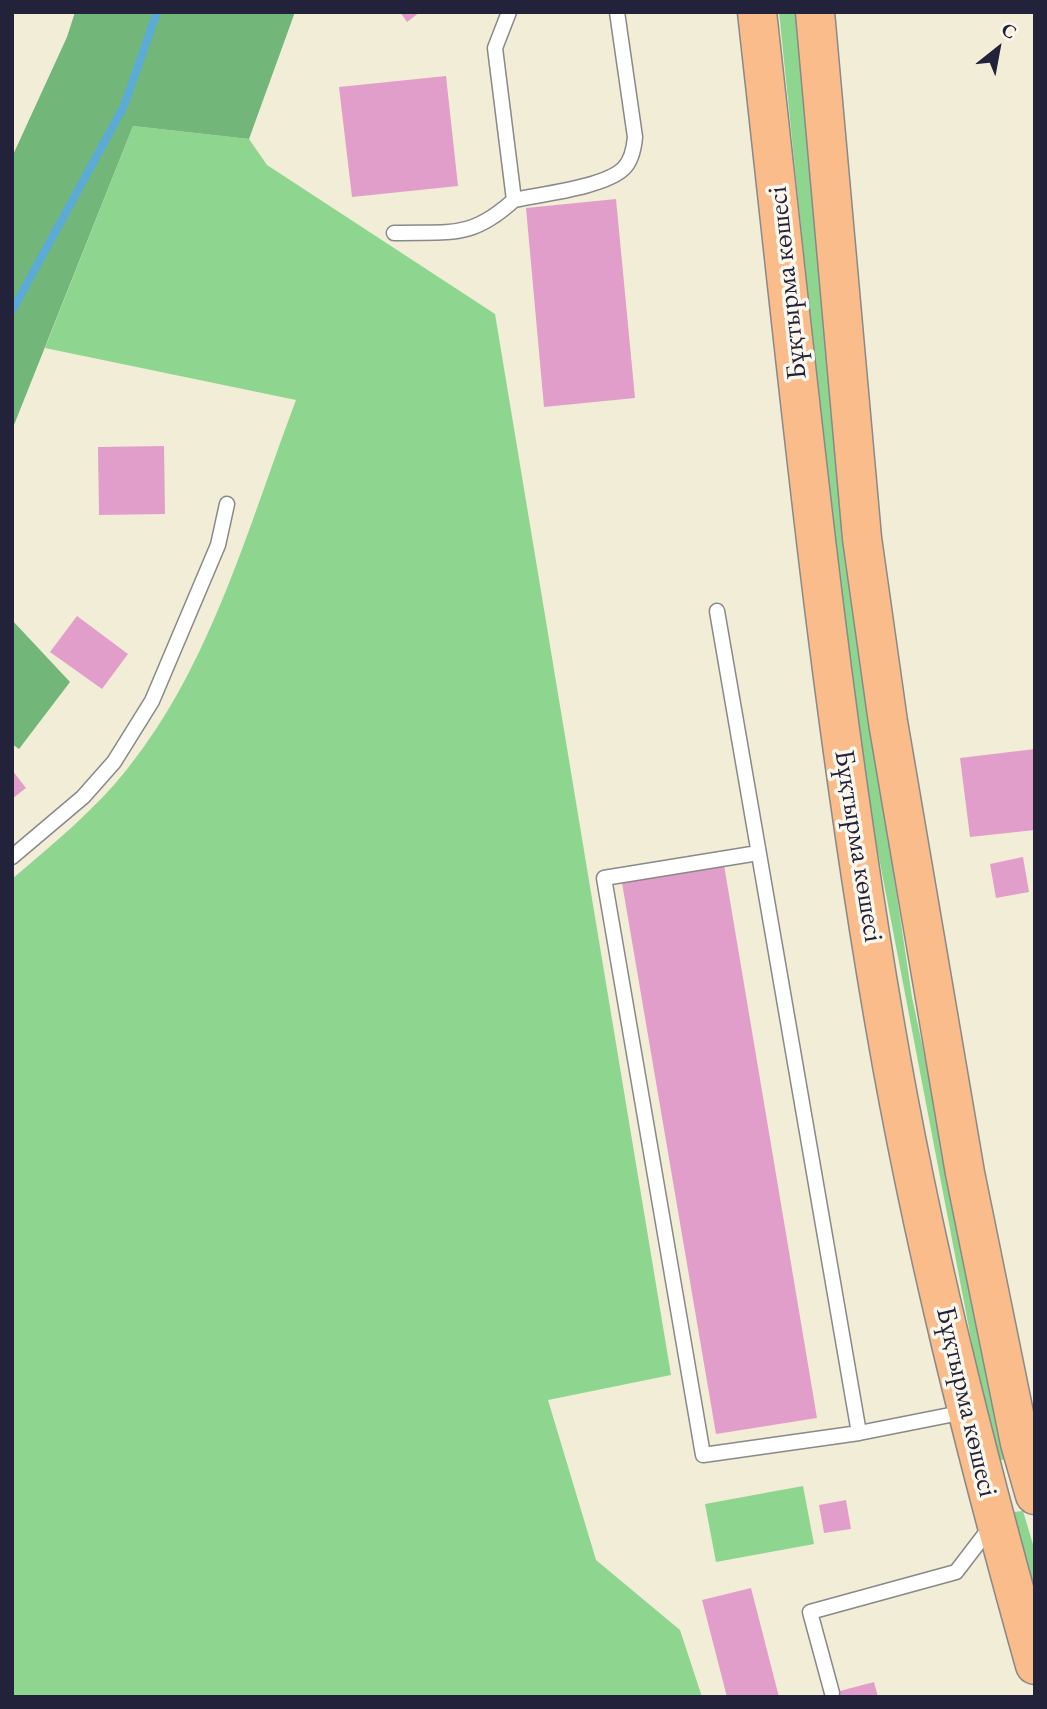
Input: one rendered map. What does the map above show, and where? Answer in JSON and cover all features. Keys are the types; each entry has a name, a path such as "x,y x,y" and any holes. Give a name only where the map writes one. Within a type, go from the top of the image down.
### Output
{"main road":[{"name":"Бұқтырма көшесі","path":"757,12 839,726 891,1061 966,1412 1035,1665"},
{"name":"Бұқтырма көшесі","path":"815,12 862,538 888,722 965,1173 1020,1443 1034,1491"},
{"path":"991,1509 1004,1483 1022,1483 1034,1491"}],"lane":[{"path":"509,12 495,48 514,200"},
{"path":"394,233 463,231 480,227 514,200 611,177 625,167 635,137 617,12"},
{"path":"12,857 83,797 114,762 152,701 218,545 226,504"},
{"path":"717,611 859,1433"},
{"path":"758,853 604,878 703,1455 859,1433 966,1412"},
{"path":"832,1693 810,1612 956,1572 991,1509"}],"green space":[{"path":"75,12 295,12 249,139 133,126 12,430 12,157 67,37"},
{"path":"779,12 797,12 849,574 912,997 1009,1455 1003,1460 994,1459 850,706"},
{"path":"133,126 249,139 267,165 495,314 671,1375 548,1400 596,1560 680,1630 702,1697 12,1697 12,879 102,798 128,768 183,684 226,591 296,400 45,348"},
{"path":"12,620 70,682 19,749 12,744"},
{"path":"803,1486 814,1544 716,1562 705,1504"},
{"path":"1023,1511 1035,1551 1035,1619 1004,1513"}],"building":[{"path":"400,12 420,12 407,22"},
{"path":"446,76 458,186 352,197 339,87"},
{"path":"616,199 635,398 544,407 526,208"},
{"path":"164,446 165,514 99,515 98,447"},
{"path":"77,616 128,654 102,689 50,652"},
{"path":"1035,749 1035,830 970,837 960,758"},
{"path":"12,770 26,788 12,799"},
{"path":"1023,857 1029,892 996,898 990,864"},
{"path":"723,859 817,1418 716,1434 621,877"},
{"path":"846,1500 851,1529 824,1533 819,1505"},
{"path":"751,1588 779,1697 727,1697 702,1600"},
{"path":"874,1682 878,1697 821,1697 821,1696"}],"waterway":[{"path":"12,311 124,106 157,12"}]}
